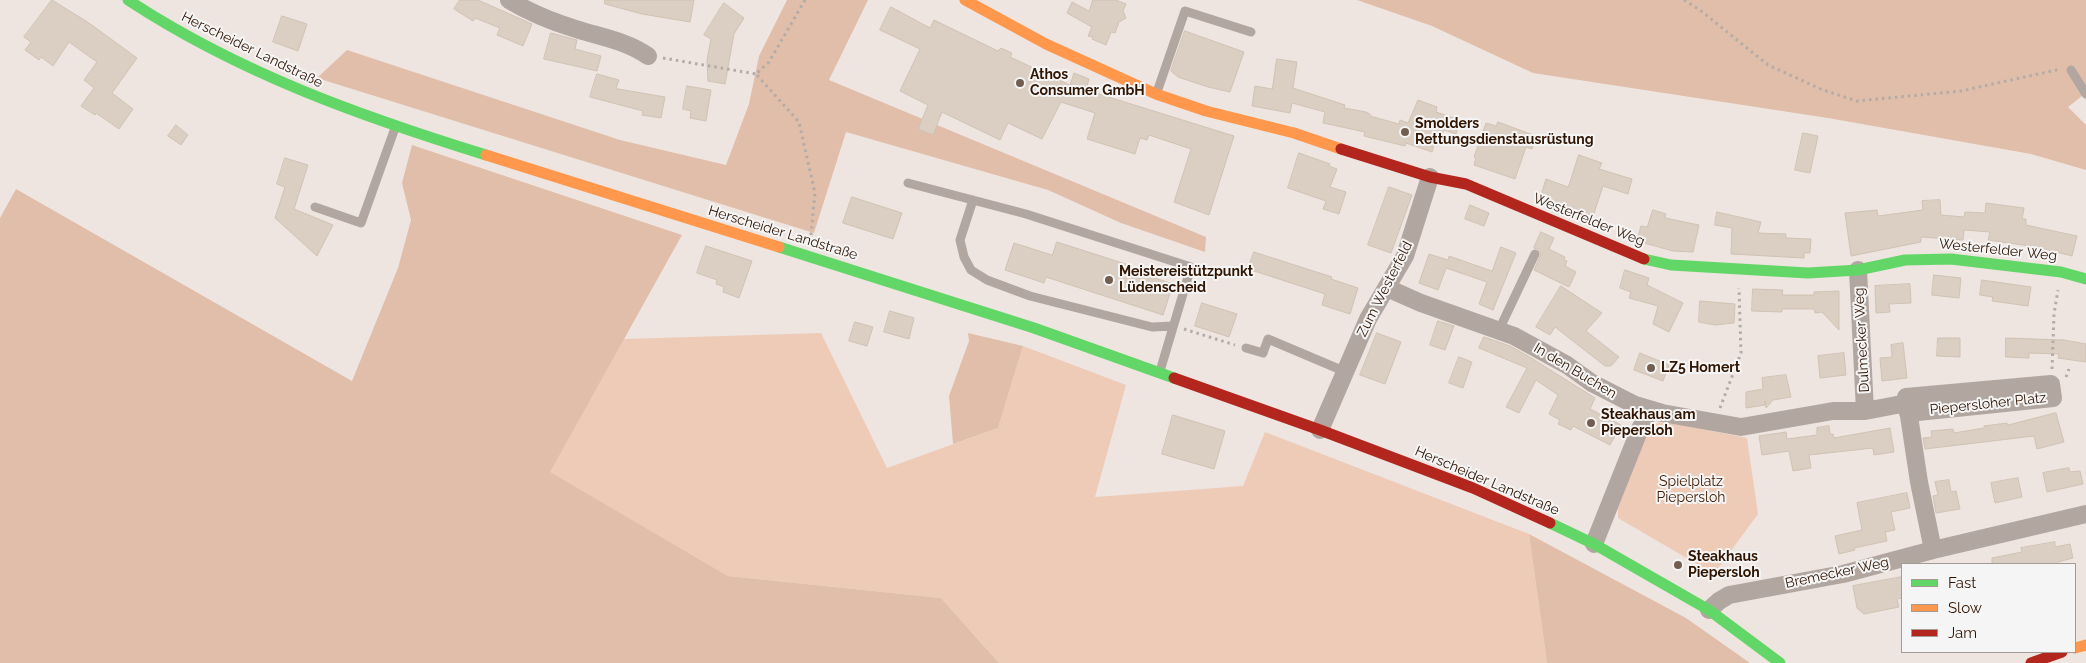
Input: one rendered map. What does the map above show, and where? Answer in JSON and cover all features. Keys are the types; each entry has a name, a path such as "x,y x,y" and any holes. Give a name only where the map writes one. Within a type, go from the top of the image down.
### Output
{"main road":[{"name":"Herscheider Landstraße","path":"128,0 181,33 259,73 310,96 395,127 1034,328 1320,430 1473,488 1594,544 1709,610 1780,663"},
{"name":"Westerfelder Weg","path":"965,0 1046,44 1156,94 1206,111 1294,133 1372,160 1430,177 1466,184 1646,260 1670,265 1808,273 1858,270 1926,258 1951,258 2061,272 2086,279"},
{"path":"2031,663 2059,653"}],"street":[{"path":"508,0 522,8 576,29 616,40 640,50 648,56"},
{"name":"Zum Westerfeld","path":"1320,430 1368,319 1405,256 1430,177"},
{"name":"Dulmecker Weg","path":"1858,270 1865,411"},
{"name":"In den Buchen","path":"1387,288 1420,303 1499,330 1535,347 1592,383 1635,405 1650,410 1741,427 1833,410"},
{"name":"Piepersloher Platz","path":"1833,410 1865,411 1907,408 1906,397 2050,384"},
{"path":"1907,408 1933,550"},
{"path":"1594,544 1639,431 1650,410"},
{"name":"Bremecker Weg","path":"1709,610 1729,595 1842,574 1933,550 2086,514"}],"lane":[{"path":"1156,94 1185,11 1251,32"},
{"path":"2071,70 2086,94"},
{"path":"315,207 361,223 395,127"},
{"path":"908,183 1026,214 1191,267 1160,373"},
{"path":"973,200 960,240 964,258 971,270 987,280 1030,296 1152,327 1173,326"},
{"path":"1499,330 1536,254"},
{"path":"1246,348 1263,353 1268,339 1346,372"}],"path":[{"path":"756,74 769,62 805,0"},
{"path":"1684,0 1700,10 1768,66 1823,90 1858,100 1961,91 2057,68 2071,70"},
{"path":"648,56 677,59 756,74 799,122 815,193 811,225 811,257"},
{"path":"1714,422 1740,353 1739,270"},
{"path":"2050,384 2054,314 2061,272"},
{"path":"1173,326 1246,348"}],"green space":[{"path":"821,333 887,468 998,428 1023,346 1126,385 1095,497 1243,486 1265,432 1529,534 1547,663 999,663 941,598 728,576 549,472 624,339"},
{"name":"Spielplatz Piepersloh","path":"1668,422 1747,438 1758,514 1714,574 1618,518 1618,508 1645,436 1657,423"}],"shaded area":[{"path":"787,0 868,0 829,80 1206,237 1205,252 1121,223 1048,190 846,132 814,233 317,78 347,50 620,140 726,165 749,104 759,56"},
{"path":"1357,0 2086,0 2086,93 2068,107 2086,125 2086,170 2031,154 1828,118 1533,73 1432,26"},
{"path":"412,145 682,235 550,472 728,576 941,598 999,663 0,663 0,218 16,189 352,381 398,268 411,220 402,183"},
{"path":"968,333 1023,346 998,428 953,444 949,396 969,341"},
{"path":"1529,534 1686,618 1750,663 1547,663"}],"building":[{"path":"52,0 89,23 137,58 112,93 133,109 119,129 96,113 95,115 81,106 94,88 84,80 97,62 69,42 53,66 41,57 39,60 25,50 31,42 24,37"},
{"path":"460,0 478,0 532,24 523,46 497,35 500,28 475,18 473,21 454,9"},
{"path":"605,0 694,0 690,22 642,14 605,4"},
{"path":"1093,0 1116,0 1126,4 1123,11 1126,18 1119,22 1115,33 1111,32 1106,45 1088,36 1092,27 1067,13 1072,2 1089,11"},
{"path":"724,3 744,18 734,34 725,84 708,81 707,60 711,39 704,35"},
{"path":"891,7 930,28 934,20 998,51 1001,48 1012,53 1010,57 1070,85 1074,73 1089,79 1086,90 1234,136 1209,215 1174,202 1191,149 1149,135 1147,140 1140,138 1135,154 1087,139 1095,113 1061,102 1042,139 1008,123 1000,140 942,112 933,135 918,129 928,105 900,91 920,49 880,30"},
{"path":"282,16 307,24 298,51 273,42"},
{"path":"1185,31 1244,52 1230,92 1178,77 1171,71"},
{"path":"551,33 577,40 575,49 601,56 597,71 544,59"},
{"path":"1277,59 1297,62 1293,88 1345,105 1344,108 1366,112 1370,116 1399,124 1400,120 1408,123 1418,100 1437,107 1436,112 1460,120 1456,134 1444,130 1438,146 1434,145 1432,152 1406,143 1405,146 1364,136 1365,132 1323,123 1325,112 1292,103 1290,113 1252,106 1255,86 1272,89"},
{"path":"597,74 619,80 616,88 618,89 665,97 661,118 642,115 643,111 590,97"},
{"path":"687,86 711,90 706,121 690,118 691,111 683,109"},
{"path":"1498,122 1536,136 1532,149 1526,147 1515,179 1474,165 1476,158 1474,157 1486,123 1496,126"},
{"path":"176,125 188,135 181,145 168,136"},
{"path":"1803,133 1818,136 1810,173 1795,170"},
{"path":"1299,153 1330,164 1329,166 1337,169 1330,187 1346,192 1339,214 1323,209 1326,201 1288,188"},
{"path":"1579,155 1602,163 1599,169 1632,179 1628,194 1603,186 1593,216 1540,198 1546,179 1568,187"},
{"path":"285,158 308,165 294,209 333,225 317,256 275,218 285,187 277,184"},
{"path":"1389,187 1412,195 1391,253 1368,245"},
{"path":"852,197 902,213 893,239 843,223"},
{"path":"1940,200 1941,215 1964,217 1965,212 1985,213 1986,203 2024,208 2022,219 2026,219 2026,225 2077,236 2072,256 2037,247 1988,240 1990,232 1964,230 1963,240 1921,237 1921,242 1851,256 1845,213 1877,210 1878,216 1923,210 1922,201"},
{"path":"1470,205 1489,213 1484,226 1465,219"},
{"path":"1653,210 1666,214 1665,218 1699,225 1693,252 1673,251 1637,241 1641,226 1647,227"},
{"path":"1717,212 1761,222 1758,233 1786,234 1786,238 1811,239 1810,253 1804,253 1804,258 1731,254 1732,228 1715,225"},
{"path":"1541,232 1554,238 1549,249 1565,257 1564,260 1567,261 1565,266 1576,272 1569,287 1534,270 1541,254 1538,249 1534,248"},
{"name":"Meistereistützpunkt Lüdenscheid","path":"1057,242 1132,266 1131,270 1173,284 1163,315 1046,277 1044,283 1005,270 1014,243 1052,255"},
{"path":"706,246 752,261 739,298 723,292 724,287 716,284 717,280 697,273"},
{"path":"1501,247 1516,253 1493,310 1479,304 1487,282 1446,268 1438,290 1419,283 1429,254 1448,260 1449,256 1492,271"},
{"path":"1254,252 1332,277 1331,279 1358,288 1350,314 1322,305 1325,294 1248,269"},
{"path":"1625,270 1649,278 1647,285 1683,303 1669,332 1653,324 1658,306 1629,298 1631,292 1620,288"},
{"path":"1934,275 1961,278 1959,298 1932,295"},
{"path":"1982,280 2031,287 2028,306 1992,301 1993,297 1980,295"},
{"path":"1910,284 1911,303 1889,304 1890,312 1876,313 1875,286"},
{"path":"1561,286 1602,313 1586,331 1619,357 1611,366 1605,366 1555,327 1550,335 1536,327"},
{"path":"1753,289 1783,290 1782,295 1814,295 1814,292 1839,291 1839,330 1822,312 1815,313 1814,309 1782,309 1782,312 1752,311"},
{"path":"1700,301 1735,304 1734,323 1715,325 1699,322"},
{"path":"1202,303 1237,314 1229,337 1195,326"},
{"path":"890,311 914,318 909,339 884,332"},
{"path":"1438,321 1454,326 1445,350 1430,345"},
{"path":"855,322 873,327 867,346 849,341"},
{"path":"1377,333 1401,342 1385,384 1360,375"},
{"path":"1484,337 1510,346 1595,398 1590,409 1621,425 1610,445 1573,426 1571,430 1558,424 1560,420 1549,414 1558,395 1536,380 1519,413 1506,407 1527,368 1479,348"},
{"path":"1938,338 1960,338 1960,357 1937,356"},
{"path":"2006,338 2064,340 2086,344 2086,362 2058,358 2059,354 2029,353 2029,358 2006,357"},
{"path":"1903,343 1907,378 1882,381 1880,358 1892,357 1891,345"},
{"name":"LZ5 Homert","path":"1640,353 1669,365 1663,381 1634,370"},
{"path":"1844,353 1846,375 1820,378 1818,356"},
{"path":"1459,357 1472,362 1463,388 1449,383"},
{"path":"1786,375 1791,397 1773,400 1766,408 1765,401 1765,405 1746,408 1746,392 1763,389 1762,378"},
{"path":"2056,413 2064,442 2037,449 2034,436 1925,449 1923,438 1932,437 1931,431 1953,429 1954,433 1984,428 1984,426 2007,423 2007,425"},
{"path":"1173,415 1225,431 1214,469 1162,454"},
{"path":"1829,426 1830,434 1833,434 1834,438 1890,428 1894,452 1874,455 1873,448 1809,455 1811,468 1793,471 1789,451 1762,455 1759,436 1786,432 1787,439 1817,435 1817,428"},
{"path":"2069,468 2070,472 2080,471 2083,484 2047,492 2043,473"},
{"path":"2018,478 2022,497 1995,503 1991,483"},
{"path":"1949,480 1951,492 1956,491 1960,509 1936,513 1933,496 1938,495 1935,482"},
{"path":"1907,493 1910,508 1891,512 1895,530 1885,532 1887,541 1854,548 1855,550 1839,554 1835,536 1862,530 1857,503"},
{"path":"2055,542 2055,547 2070,544 2073,558 2058,563 1992,563 1992,558 2022,552 2021,548"},
{"path":"1901,577 1901,598 1897,599 1899,607 1864,614 1857,608 1853,586"}],"traffic: fast":[{"path":"128,0 213,50 257,71 393,125 486,155"},
{"path":"779,247 1034,328 1174,378"},
{"path":"1644,259 1671,265 1808,273 1858,270 1905,260 1951,259 2061,272 2086,279"},
{"path":"1550,523 1594,544 1709,610 1780,663"}],"traffic: slow":[{"path":"965,0 1046,44 1156,94 1206,111 1294,133 1341,149"},
{"path":"486,155 779,247"},
{"path":"2076,648 2086,645"}],"traffic: jam":[{"path":"1341,149 1430,177 1466,184 1644,259"},
{"path":"1174,378 1320,430 1473,488 1550,523"},
{"path":"2031,663 2059,653"}],"place":[{"name":"Athos Consumer GmbH","path":"1020,83"},
{"name":"Smolders Rettungsdienstausrüstung","path":"1405,132"},
{"name":"Meistereistützpunkt Lüdenscheid","path":"1109,280"},
{"name":"LZ5 Homert","path":"1651,368"},
{"name":"Steakhaus am Piepersloh","path":"1591,423"},
{"name":"Steakhaus Piepersloh","path":"1678,565"}]}
